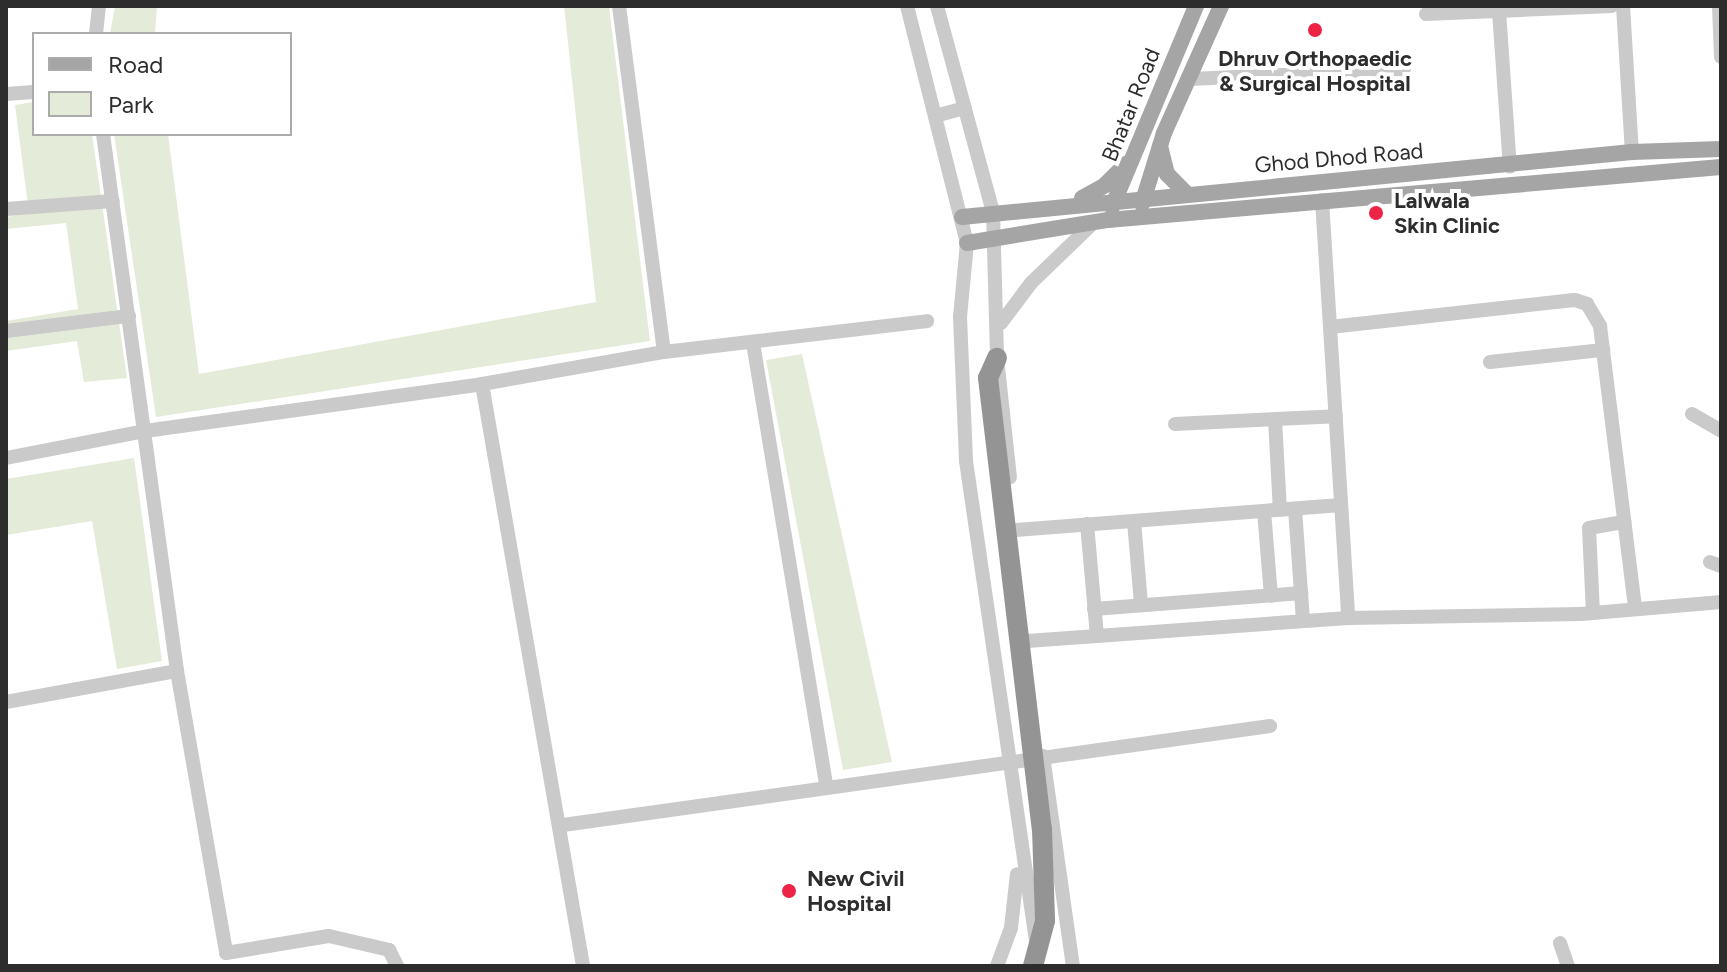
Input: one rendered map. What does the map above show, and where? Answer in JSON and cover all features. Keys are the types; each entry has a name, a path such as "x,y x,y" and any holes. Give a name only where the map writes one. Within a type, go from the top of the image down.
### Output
{"highway":[{"path":"997,358 988,378 1042,829 1045,921 1033,966"}],"main road":[{"name":"Bhatar Road","path":"1100,222 1115,199 1138,149 1196,6"},
{"path":"1139,218 1159,144 1221,6"},
{"path":"1159,144 1167,174 1186,193"},
{"path":"1065,204 1105,185 1138,149"},
{"name":"Ghod Dhod Road","path":"962,217 1143,196 1510,167 1632,152 1721,149"},
{"path":"967,243 1139,218 1721,167"}],"street":[{"path":"96,32 99,6"},
{"path":"619,6 664,352"},
{"path":"907,6 967,243 960,317 966,461 1006,760 1040,966"},
{"path":"937,6 993,212 997,238 1000,324 997,358 1027,641 1073,966"},
{"path":"1426,14 1612,6"},
{"path":"1623,6 1632,152"},
{"path":"1719,6 1721,57"},
{"path":"1499,11 1510,167"},
{"path":"1189,79 1404,70"},
{"path":"6,94 32,92"},
{"path":"935,116 965,108"},
{"path":"103,136 177,671 226,953 329,936 389,950 397,966"},
{"path":"1322,200 1348,618"},
{"path":"6,209 113,201"},
{"name":"Bhatar Road","path":"1000,324 1012,302 1100,222"},
{"path":"1330,327 1575,300 1595,313 1603,350 1635,609"},
{"path":"6,331 129,316"},
{"path":"6,458 145,431 482,384 664,352 927,321"},
{"path":"753,343 826,786"},
{"path":"1490,362 1603,350"},
{"path":"482,384 563,825 583,966"},
{"path":"1692,414 1721,431"},
{"path":"1175,424 1336,416"},
{"path":"1275,419 1303,621"},
{"path":"1015,530 1341,505"},
{"path":"1264,511 1271,596"},
{"path":"1134,521 1141,605"},
{"path":"1593,613 1589,528 1624,522"},
{"path":"1087,524 1097,636"},
{"path":"1094,609 1301,593"},
{"path":"1027,641 1348,618 1593,613 1721,602"},
{"path":"6,702 177,671"},
{"path":"563,825 1043,754 1270,726"},
{"path":"997,966 1018,889 1016,822"},
{"path":"1560,943 1568,966"}],"green space":[{"path":"115,6 157,6 155,32 110,32"},
{"path":"564,6 609,6 650,341 156,417 114,136 168,136 199,374 596,302"},
{"path":"32,102 32,136 92,136 127,378 84,382 77,341 6,351 6,321 78,309 66,223 6,229 6,217 29,213 15,105"},
{"path":"802,354 892,762 843,770 766,360"},
{"path":"134,458 162,661 117,669 92,521 6,535 6,479"}],"place":[{"name":"Dhruv Orthopaedic & Surgical Hospital","path":"1315,30"},
{"name":"Lalwala Skin Clinic","path":"1376,213"},
{"name":"New Civil Hospital","path":"789,891"}]}
